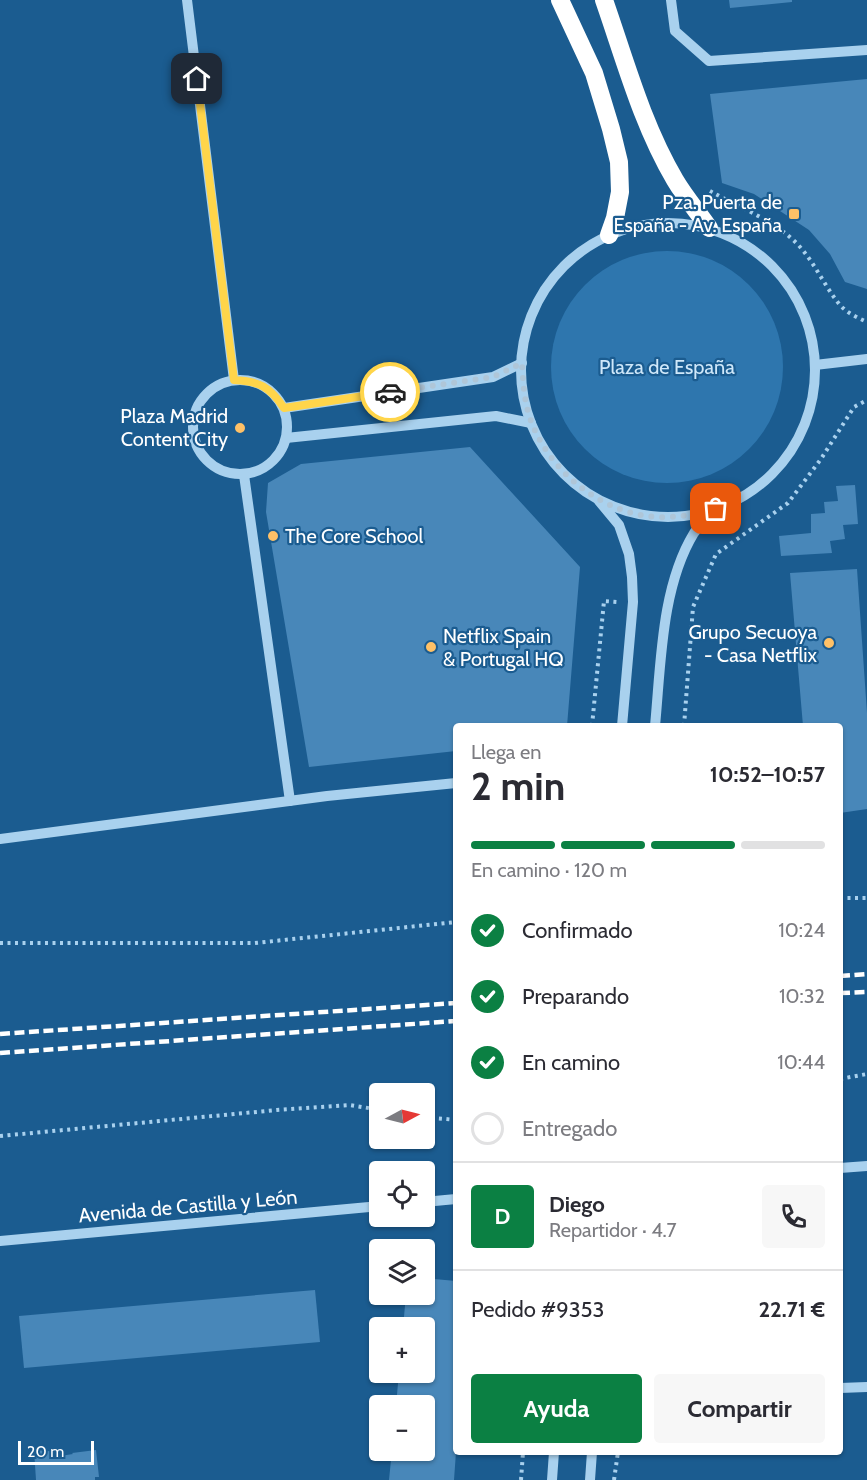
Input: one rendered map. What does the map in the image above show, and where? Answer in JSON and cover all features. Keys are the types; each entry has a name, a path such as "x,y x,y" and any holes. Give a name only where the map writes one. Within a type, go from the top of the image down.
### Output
{"highway":[{"path":"560,0 594,73"},
{"path":"571,0 619,162 620,192 609,235"},
{"path":"604,0 645,117 663,159 675,181 709,228"}],"street":[{"path":"187,0 234,380"},
{"path":"671,0 675,31 709,61 867,50"},
{"path":"658,222 684,223 709,228 738,240 763,257 784,279 800,305 811,334 815,365 813,396 804,426 789,453 769,477 744,496 716,509 686,516 655,517 625,511 597,498 569,478 547,453 531,423 523,393 522,363 526,331 538,300 557,273 581,251 609,235 633,226 658,222"},
{"path":"815,365 867,359"},
{"path":"284,408 493,377 522,363"},
{"path":"234,380 249,381 263,386 275,395 284,408 287,422 286,438 281,452 271,463 258,471 244,475 227,473 213,466 203,457 197,447 193,434 195,413 207,393 219,385 234,380"},
{"path":"286,438 496,416 531,423"},
{"path":"244,475 290,801"},
{"path":"597,498 619,525 629,554 633,602 622,723"},
{"path":"655,723 667,607 681,558 695,531 716,509"},
{"path":"0,839 290,801 453,783"},
{"path":"843,1168 867,1166"},
{"path":"435,1201 453,1199"},
{"name":"Avenida de Castilla y León","path":"0,1241 369,1207"},
{"path":"843,1388 867,1387"},
{"path":"552,1480 554,1455"},
{"path":"590,1480 592,1455"}],"path":[{"path":"704,184 710,192 764,220 790,237 812,261 841,307 867,322"},
{"path":"684,723 693,607 716,554 788,503 821,459 855,407 867,400"},
{"path":"592,723 604,601 633,602"},
{"path":"843,898 867,898"},
{"path":"0,943 255,943 453,922"},
{"path":"843,1078 867,1074"},
{"path":"0,1136 287,1109 350,1105 369,1108"},
{"path":"435,1118 453,1120"},
{"path":"521,1480 523,1455"},
{"path":"614,1480 618,1455"}],"green space":[{"name":"Plaza de España","path":"656,251 678,251 722,264 741,277 757,293 770,312 778,333 783,367 781,390 770,422 757,441 741,457 722,470 701,478 678,483 656,483 612,470 593,457 577,441 564,422 556,401 551,378 551,356 564,312 577,293 593,277 612,264 633,256"}],"building":[{"path":"729,0 792,0 792,2 730,8"},
{"path":"867,79 867,289 845,282 830,254 809,230 754,194 722,183 710,94"},
{"name":"Netflix Spain & Portugal HQ","path":"470,447 580,567 567,723 453,723 453,751 309,767 266,512 268,483 301,464"},
{"path":"855,485 858,524 843,525 845,539 830,541 832,553 781,556 779,536 811,533 811,514 825,513 824,502 838,501 836,486"},
{"name":"Grupo Secuoya - Casa Netflix","path":"857,569 867,713 867,809 843,813 843,723 803,723 790,573"},
{"path":"435,1279 453,1281 453,1455 456,1455 454,1480 389,1480 391,1461 435,1461 435,1395 397,1395 398,1383 435,1383 435,1317 404,1317 405,1305 435,1305"},
{"path":"315,1290 320,1342 24,1368 19,1316"},
{"path":"34,1450 60,1452 60,1456 96,1450 99,1477 95,1477 95,1480 36,1480"}],"railway":[{"path":"843,976 867,974"},
{"path":"843,993 867,992"},
{"path":"0,1034 453,1003"},
{"path":"0,1053 453,1021"}],"way so far":[{"path":"390,392 493,377 522,363 523,393 531,423 547,453 569,478 597,498 625,511 655,517 686,516 716,509"}],"place":[{"name":"Pza. Puerta de España - Av. España","path":"794,214"},
{"name":"Plaza Madrid Content City","path":"240,428"},
{"name":"The Core School","path":"273,536"},
{"name":"Grupo Secuoya - Casa Netflix","path":"829,643"},
{"name":"Netflix Spain & Portugal HQ","path":"431,647"}],"route":[{"path":"197,79 234,380 249,381 263,386 275,395 284,408 390,392"}]}
